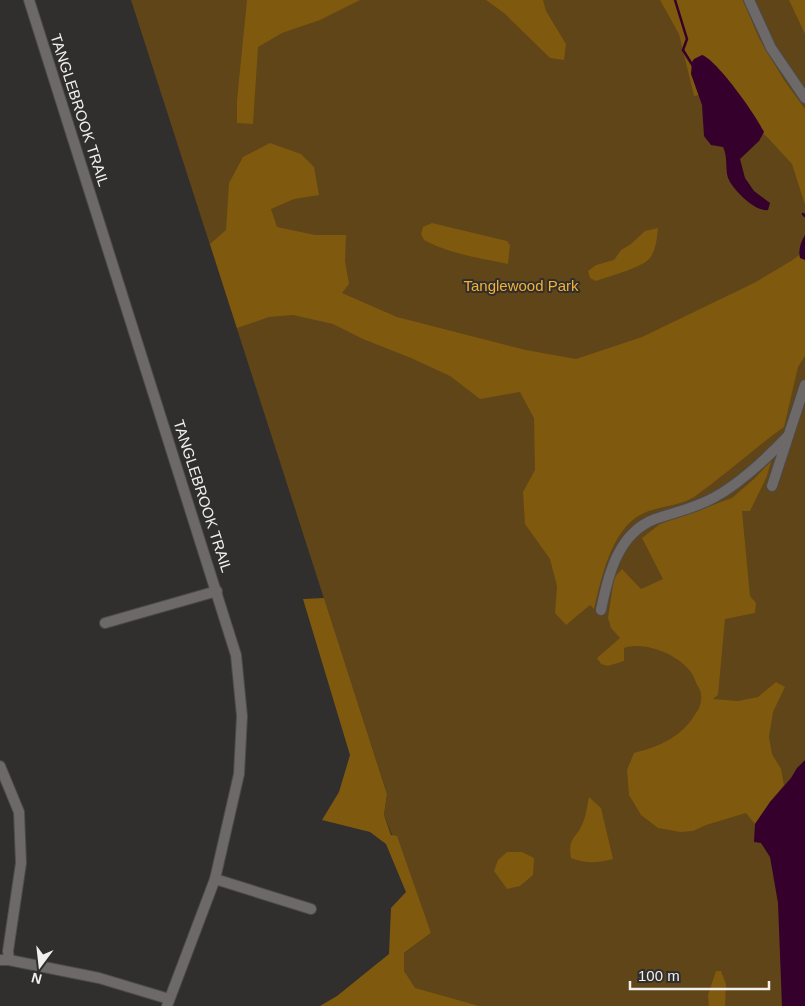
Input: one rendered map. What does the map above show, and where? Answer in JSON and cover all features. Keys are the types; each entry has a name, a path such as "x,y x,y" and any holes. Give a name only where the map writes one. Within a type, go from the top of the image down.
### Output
{"street":[{"name":"TANGLEBROOK TRAIL","path":"30,0 236,655 242,716 239,774 215,879 168,1003"},
{"path":"749,0 772,48 805,98"},
{"path":"772,486 805,385"},
{"path":"601,610 612,566 622,546 641,525 683,511 717,496 773,452 788,436"},
{"path":"105,623 217,591"},
{"path":"0,766 19,812 21,854 8,951 4,960 99,978 168,1003"},
{"path":"215,879 311,909"}],"green space":[{"name":"Tanglewood Park","path":"131,0 805,0 805,1006 334,1006 431,933 384,815 387,794"}],"shaded area":[{"path":"247,0 360,0 320,20 282,33 258,47 253,124 237,123 237,100"},
{"path":"486,0 543,0 546,11 566,44 564,60 550,58 504,13"},
{"path":"660,0 743,0 759,38 784,80 805,109 805,205 792,164 768,138 717,91 694,96 679,34"},
{"path":"789,0 805,0 805,34"},
{"path":"702,55 709,59 726,77 759,122 764,132 759,141 740,159 745,178 754,191 770,203 768,210 757,208 751,204 735,188 728,178 723,147 711,145 704,136 702,105 691,74 692,62"},
{"path":"270,143 301,154 314,167 319,195 294,199 271,209 277,227 315,235 346,235 345,261 349,284 342,293 397,317 526,350 576,359 642,337 754,283 805,251 805,356 798,367 784,427 694,497 681,503 646,512 630,522 622,532 609,557 594,609 590,605 566,625 555,613 557,586 550,559 525,524 523,492 535,470 534,418 520,392 480,399 450,376 363,339 333,324 293,315 269,317 237,328 210,244 226,230 229,183 243,157"},
{"path":"432,223 507,241 510,245 508,264 454,252 424,240 421,234 423,227"},
{"path":"658,228 654,251 646,262 596,281 590,278 588,271 596,265 614,260 621,250 631,244 645,231"},
{"path":"805,235 805,260 800,258 799,252"},
{"path":"771,461 767,476 750,511 742,511 750,596 756,603 755,613 725,619 718,695 713,699 738,701 758,697 776,682 785,687 773,712 769,737 772,754 781,769 784,785 755,824 746,813 706,825 693,831 680,832 658,828 641,815 629,795 627,770 634,753 652,748 668,740 688,724 699,709 701,694 692,674 684,665 660,650 632,646 624,648 624,661 608,666 601,664 597,658 620,638 611,628 608,618 614,578 622,569 641,589 663,579 642,538 660,524 732,498"},
{"path":"324,598 387,794 384,815 391,835 397,836 431,933 404,953 404,971 415,988 479,1006 320,1006 337,996 389,954 391,908 406,892 386,844 370,832 322,820 339,792 350,755 303,599"},
{"path":"805,760 805,1006 782,1006 778,903 770,857 761,843 754,842 755,824 770,802"},
{"path":"589,797 601,808 613,859 592,862 571,858 571,842 583,822"},
{"path":"507,852 522,852 534,858 533,875 520,886 507,889 494,871 498,860"},
{"path":"716,971 721,971 726,984 725,1006 709,1006 708,995"}],"waterway":[{"path":"675,0 687,39 683,50 693,66"}]}
